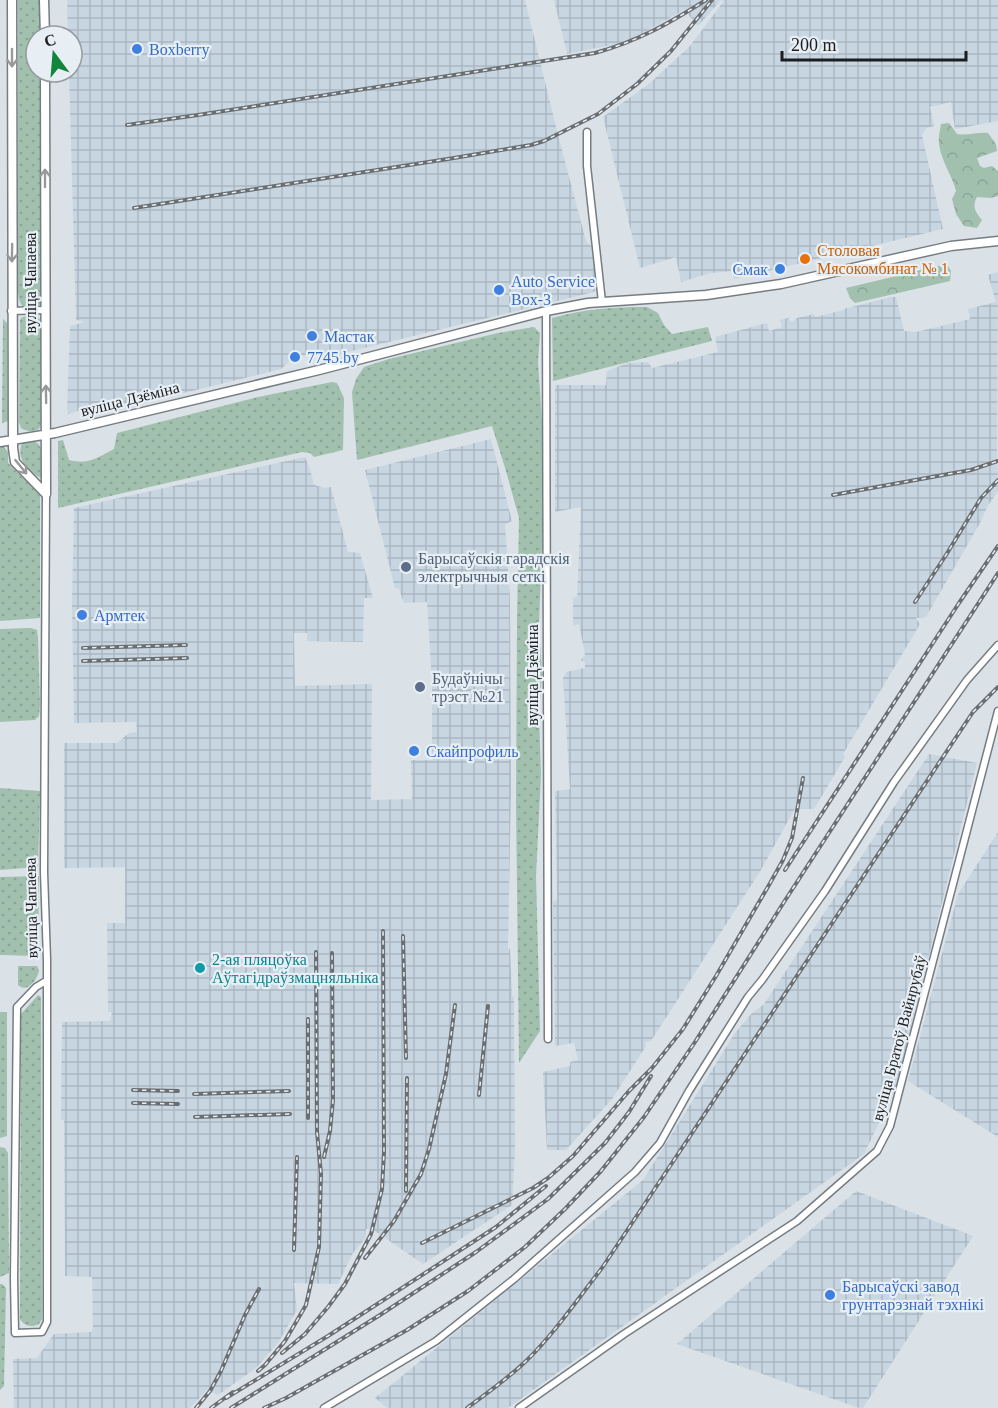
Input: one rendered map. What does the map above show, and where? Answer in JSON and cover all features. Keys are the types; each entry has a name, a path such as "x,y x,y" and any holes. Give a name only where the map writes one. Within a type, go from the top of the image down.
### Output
{"main road":[{"name":"вуліца Чапаева","path":"12,0 13,439 15,462 46,494"},
{"path":"44,0 45,24"},
{"name":"вуліца Чапаева","path":"45,84 46,494"},
{"name":"вуліца Дзёміна","path":"0,442 88,425 348,364 546,311 588,303 706,295 760,288 951,246 998,242"}],"street":[{"path":"587,132 587,166 603,302"},
{"path":"11,311 45,310"},
{"name":"вуліца Дзёміна","path":"546,311 548,1040"},
{"name":"вуліца Чапаева","path":"46,494 44,872 47,949 47,1322 42,1332 15,1333 17,1007 36,987 46,981"},
{"path":"324,1408 436,1341 514,1279 635,1172 660,1143 689,1091 748,997 825,891 894,782 967,680 998,645"},
{"name":"вуліца Братоў Вайнрубаў","path":"519,1408 624,1334 797,1221 877,1151 890,1126 998,711"}],"shaded area":[{"path":"67,0 525,0 586,241 592,247 596,289 594,292 323,358 317,352 293,358 281,369 94,415 92,407 68,414 70,326 85,322 76,320 69,84 84,84 84,24 68,24"},
{"path":"554,0 721,0 698,26 684,10 636,37 617,44 567,54"},
{"path":"722,0 998,0 998,121 955,129 951,102 930,107 934,126 926,128 922,135 943,229 734,279 732,271 711,273 681,282 676,257 640,268 603,117 650,83 690,46 723,2"},
{"path":"998,272 998,491 926,617 916,618 920,624 843,754 845,757 814,809 794,810 761,870 651,1041 645,1042 646,1046 612,1099 566,1150 547,1150 543,1072 570,1066 570,1062 578,1060 574,1043 555,1046 553,901 557,900 555,791 570,789 563,678 566,672 585,668 585,662 581,660 585,655 579,624 573,626 573,598 577,597 581,507 555,512 555,385 606,385 607,371 628,363 648,362 652,368 718,352 715,337 767,323 769,331 782,327 780,320 789,318 793,321 814,314 815,317 891,297 896,297 904,331 916,332 970,319 968,309 996,302 988,275"},
{"path":"491,439 512,521 505,524 510,600 511,789 508,948 510,949 512,996 514,997 515,1151 512,1205 423,1264 372,1229 366,1229 365,1239 353,1253 338,1284 294,1283 297,1310 278,1343 256,1368 218,1395 207,1390 190,1408 14,1408 13,1359 37,1358 54,1334 91,1332 93,1329 92,1277 65,1276 64,1120 61,1120 62,1022 110,1021 112,1012 108,1012 107,923 125,923 125,867 64,868 64,743 117,743 129,733 137,732 136,722 74,723 72,603 74,508 305,457 314,485 331,487 348,552 360,553 373,598 364,598 363,642 307,641 307,633 294,633 295,686 372,684 371,800 412,799 411,760 432,760 432,682 427,602 404,603 399,589 395,588 365,470"},
{"path":"929,754 977,763 896,1087 864,1154 508,1408 387,1408 375,1398 643,1180 735,1033 751,1014 764,1004"},
{"path":"998,832 998,1137 908,1081 958,894"},
{"path":"856,1191 973,1236 863,1408 677,1344"}],"green space":[{"path":"18,0 41,0 41,24 24,24 24,84 41,84 40,307 30,309 23,306 19,301"},
{"path":"949,123 957,134 988,133 996,144 997,151 977,158 980,166 984,168 992,166 998,171 998,196 977,197 975,209 982,220 977,228 964,226 956,214 952,199 956,191 939,142 941,124"},
{"path":"947,264 951,271 950,281 855,303 846,288 909,273 914,276 916,271"},
{"path":"647,307 658,313 672,334 708,327 712,341 553,381 552,318 599,309"},
{"path":"28,315 37,317 42,325 41,425 34,431 21,428 19,422 20,321"},
{"path":"3,319 7,323 8,421 2,423"},
{"path":"534,327 540,333 538,362 542,420 543,524 539,623 542,675 539,713 541,775 536,876 540,1031 519,1063 516,800 519,518 492,426 357,460 352,392 356,379 364,367 498,333"},
{"path":"332,382 337,383 344,398 343,450 314,457 310,453 302,452 58,508 58,441 63,440 69,460 87,461 114,449 117,433 258,397"},
{"path":"31,440 36,442 42,450 41,478 27,468 20,454 22,443"},
{"path":"0,447 4,447 8,452 8,463 40,496 40,618 0,621"},
{"path":"31,628 37,630 38,638 39,716 35,720 0,722 0,629"},
{"path":"0,788 40,791 38,867 0,870"},
{"path":"39,876 38,956 0,955 0,877"},
{"path":"18,966 37,966 39,970 28,987 18,985"},
{"path":"38,995 41,997 42,1319 39,1324 31,1326 26,1325 20,1319 21,1014"},
{"path":"0,1012 7,1012 7,1136 0,1138"},
{"path":"0,1147 5,1148 8,1153 9,1273 0,1277"},
{"path":"0,1284 6,1288 4,1386 0,1390"}],"railway":[{"path":"127,125 595,53 652,31 706,0"},
{"path":"134,208 454,158 544,141 598,114 637,84 671,51 712,0"},
{"path":"833,495 971,470 998,461"},
{"path":"915,602 981,498 998,480"},
{"path":"785,870 998,546"},
{"path":"264,1408 407,1330 468,1291 525,1247 601,1171 644,1117 695,1042 998,573"},
{"path":"83,648 186,645"},
{"path":"83,661 187,658"},
{"path":"467,1408 511,1374 536,1351 602,1268 973,712 998,687"},
{"path":"422,1243 533,1188 548,1178 573,1156 652,1068 683,1029 783,860 792,838 803,778"},
{"path":"282,1353 305,1334 345,1284 371,1234 382,1189 384,1152 383,931"},
{"path":"403,936 406,1058"},
{"path":"258,1371 285,1341 306,1305 319,1247 321,1174 317,1132 316,952"},
{"path":"324,1157 330,1131 333,1100 332,953"},
{"path":"365,1258 394,1221 421,1174 446,1074 455,1005"},
{"path":"479,1095 488,1006"},
{"path":"308,1019 308,1118"},
{"path":"231,1408 476,1252 548,1199 605,1143 629,1112 651,1076"},
{"path":"406,1191 407,1078"},
{"path":"133,1090 178,1091"},
{"path":"194,1094 289,1091"},
{"path":"133,1103 178,1104"},
{"path":"195,1117 290,1114"},
{"path":"294,1250 297,1157"},
{"path":"226,1398 328,1336 496,1227 546,1186"},
{"path":"196,1408 210,1391 221,1371 259,1289"},
{"path":"211,1408 233,1392"}],"place":[{"name":"Boxberry","path":"137,49"},
{"name":"Столовая Мясокомбинат № 1","path":"805,259"},
{"name":"Смак","path":"780,269"},
{"name":"Auto Service Box-3","path":"499,290"},
{"name":"Мастак","path":"312,336"},
{"name":"7745.by","path":"295,357"},
{"name":"Барысаўскія гарадскія электрычныя сеткі","path":"406,567"},
{"name":"Армтек","path":"82,615"},
{"name":"Будаўнічы трэст №21","path":"420,687"},
{"name":"Скайпрофиль","path":"414,751"},
{"name":"2-ая пляцоўка Аўтагідраўзмацняльніка","path":"200,968"},
{"name":"Барысаўскі завод грунтарэзнай тэхнікі","path":"830,1295"}]}
